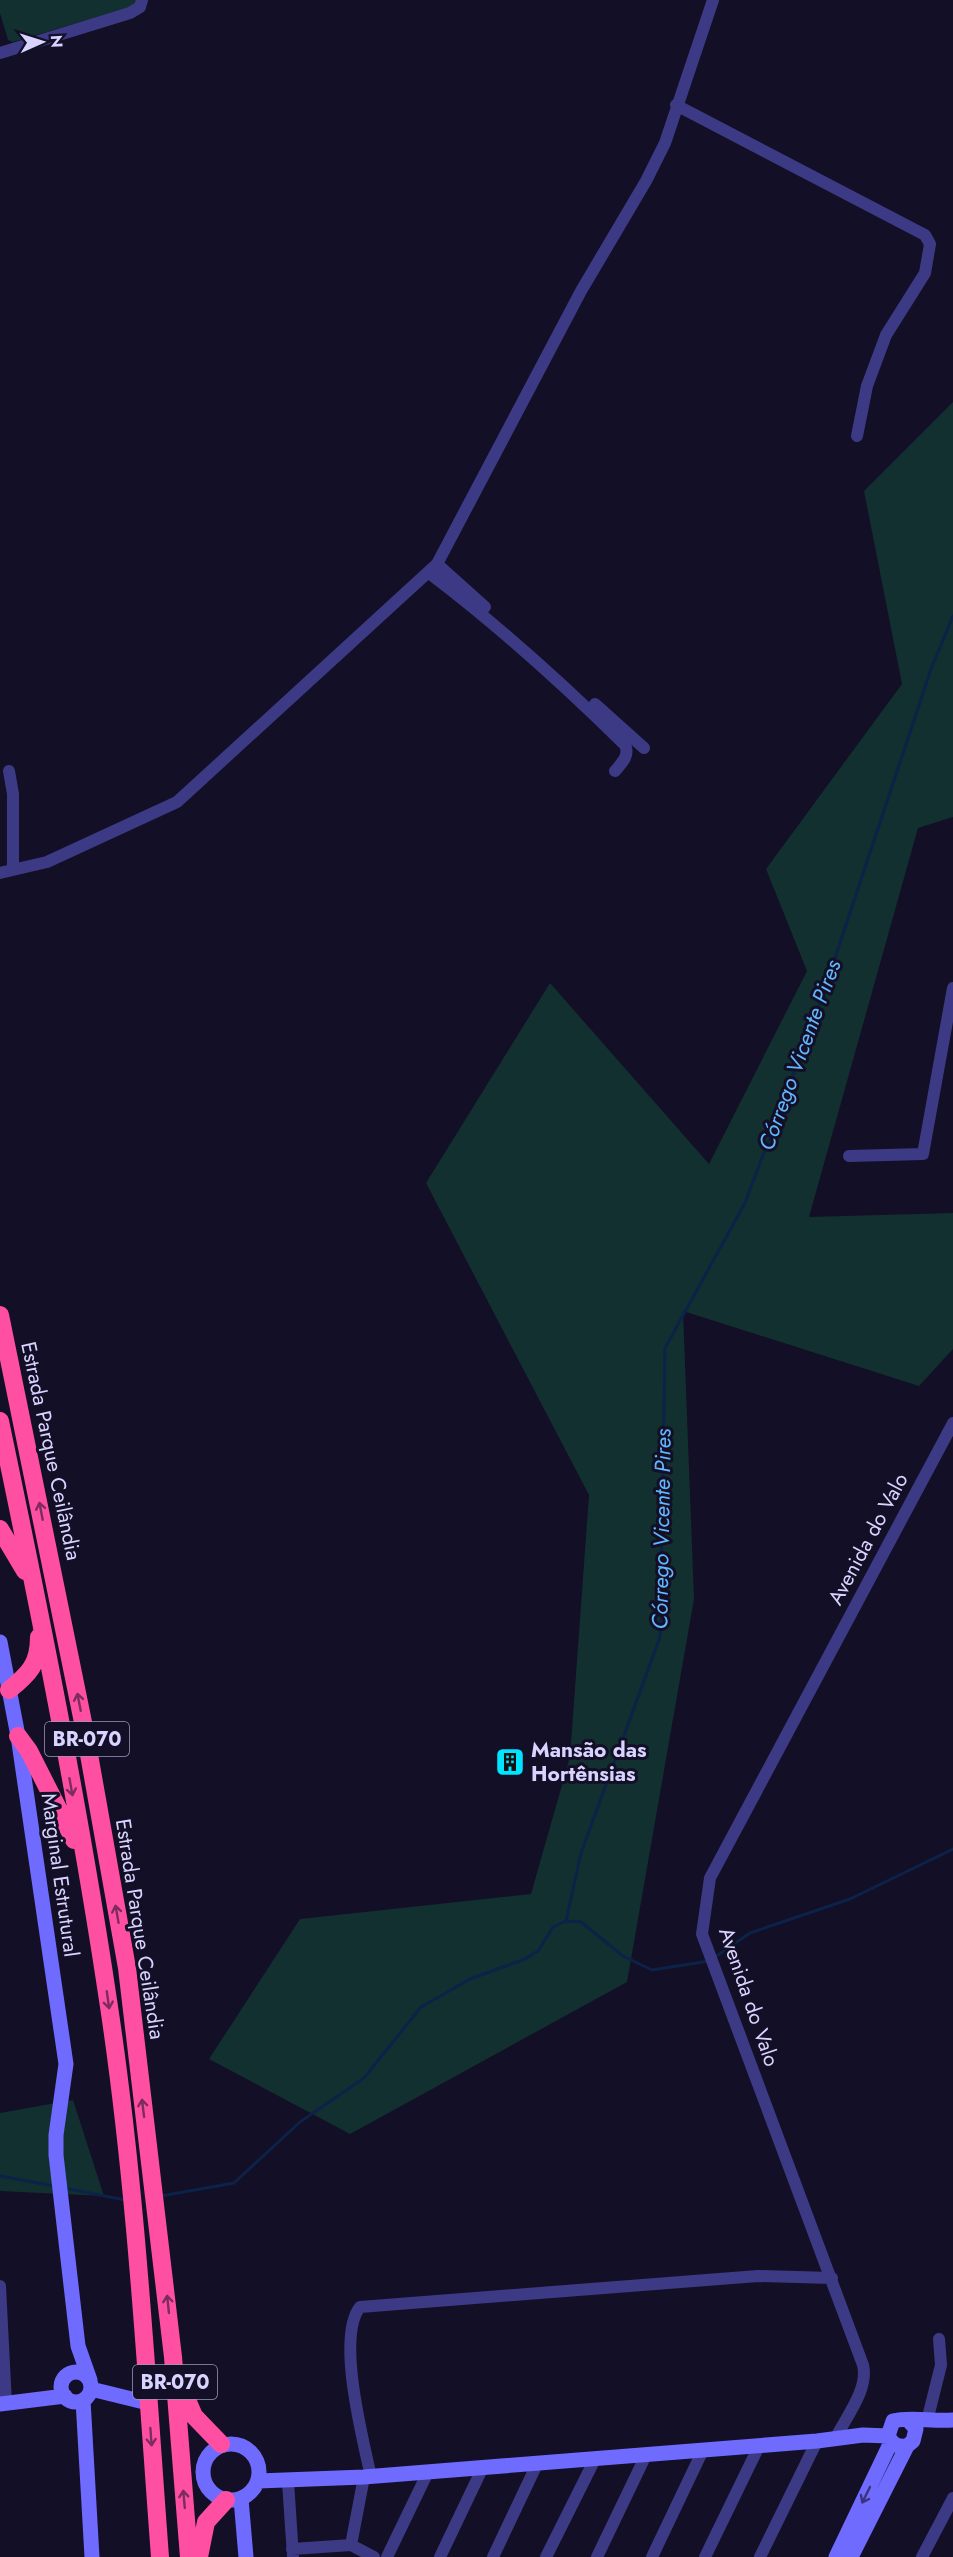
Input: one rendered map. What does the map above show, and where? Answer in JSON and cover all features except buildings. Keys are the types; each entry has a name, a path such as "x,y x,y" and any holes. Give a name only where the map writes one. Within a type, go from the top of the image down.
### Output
{"highway":[{"name":"Estrada Parque Ceilândia","path":"0,1316 90,1755 127,1968 173,2357 189,2557"},
{"name":"Estrada Parque Ceilândia","path":"0,1421 39,1608 108,2001 138,2253 160,2557"},
{"path":"0,1529 35,1590"},
{"path":"9,1690 30,1674 39,1649 39,1608"},
{"path":"18,1736 29,1751 84,1859"},
{"path":"173,2357 187,2403 194,2416 222,2444"},
{"path":"199,2557 206,2522 234,2500"}],"street":[{"path":"0,52 130,13 140,7 142,0"},
{"path":"0,873 46,862 177,802 433,568 581,291 646,181 665,143 713,0"},
{"path":"676,105 925,235 930,244 925,273 886,335 867,386 857,436"},
{"path":"433,568 644,748"},
{"path":"433,568 574,695 625,745 627,749 625,758 615,771"},
{"path":"9,771 13,794 13,870"},
{"path":"849,1156 923,1154 948,1052 953,988"},
{"name":"Avenida do Valo","path":"835,2439 866,2375 832,2278 702,1934 710,1878 953,1422"},
{"name":"Marginal Estrutural","path":"0,1642 18,1736 66,2064 56,2155 78,2346 88,2390 92,2557"},
{"path":"351,2545 367,2477 354,2392 351,2329 353,2317 360,2307 758,2276 832,2278"},
{"path":"0,2286 3,2404 32,2400 64,2385 70,2373 80,2372 88,2390"},
{"path":"889,2434 899,2446 912,2440 930,2422 941,2365 939,2339"},
{"path":"64,2385 78,2346"},
{"path":"64,2385 75,2402 88,2390"},
{"path":"88,2390 148,2403"},
{"path":"836,2557 889,2434 903,2418 930,2422 953,2420"},
{"path":"851,2557 912,2440 916,2429 908,2420"},
{"path":"258,2481 288,2482 367,2477 889,2434"},
{"path":"759,2557 817,2441"},
{"path":"222,2444 240,2444 255,2455 260,2472 258,2481 255,2489 234,2500 210,2491 202,2474 207,2456 222,2444"},
{"path":"705,2557 759,2446"},
{"path":"652,2557 703,2450"},
{"path":"597,2557 646,2455"},
{"path":"546,2557 595,2458"},
{"path":"493,2557 538,2463"},
{"path":"440,2557 483,2467"},
{"path":"387,2557 428,2472"},
{"path":"288,2482 292,2553 351,2545 375,2557"},
{"path":"922,2557 953,2498"},
{"path":"234,2500 246,2557"}],"green space":[{"path":"0,0 138,0 134,6 13,42 8,40 0,13"},
{"path":"953,402 953,817 918,828 809,1217 953,1213 953,1349 919,1386 683,1311 694,1599 627,1982 350,2134 209,2059 300,1919 531,1894 570,1757 589,1495 426,1183 550,983 709,1164 807,971 766,869 902,684 864,491"},
{"path":"73,2100 104,2196 0,2191 0,2113"}],"waterway":[{"name":"Córrego Vicente Pires","path":"566,1921 581,1853 660,1637 665,1348 745,1203 819,1006 931,669 953,616"},
{"path":"715,1957 750,1933 850,1899 953,1849"},
{"name":"Córrego Vicente Pires","path":"161,2196 234,2183 300,2122 364,2078 421,2007 470,1979 525,1959 538,1951 553,1927 566,1921 581,1922 623,1956 652,1970 709,1961"},
{"name":"Córrego Vicente Pires","path":"0,2176 54,2186"},
{"name":"Córrego Vicente Pires","path":"64,2188 125,2200"}],"place":[{"name":"Mansão das Hortênsias","path":"510,1762"}]}
